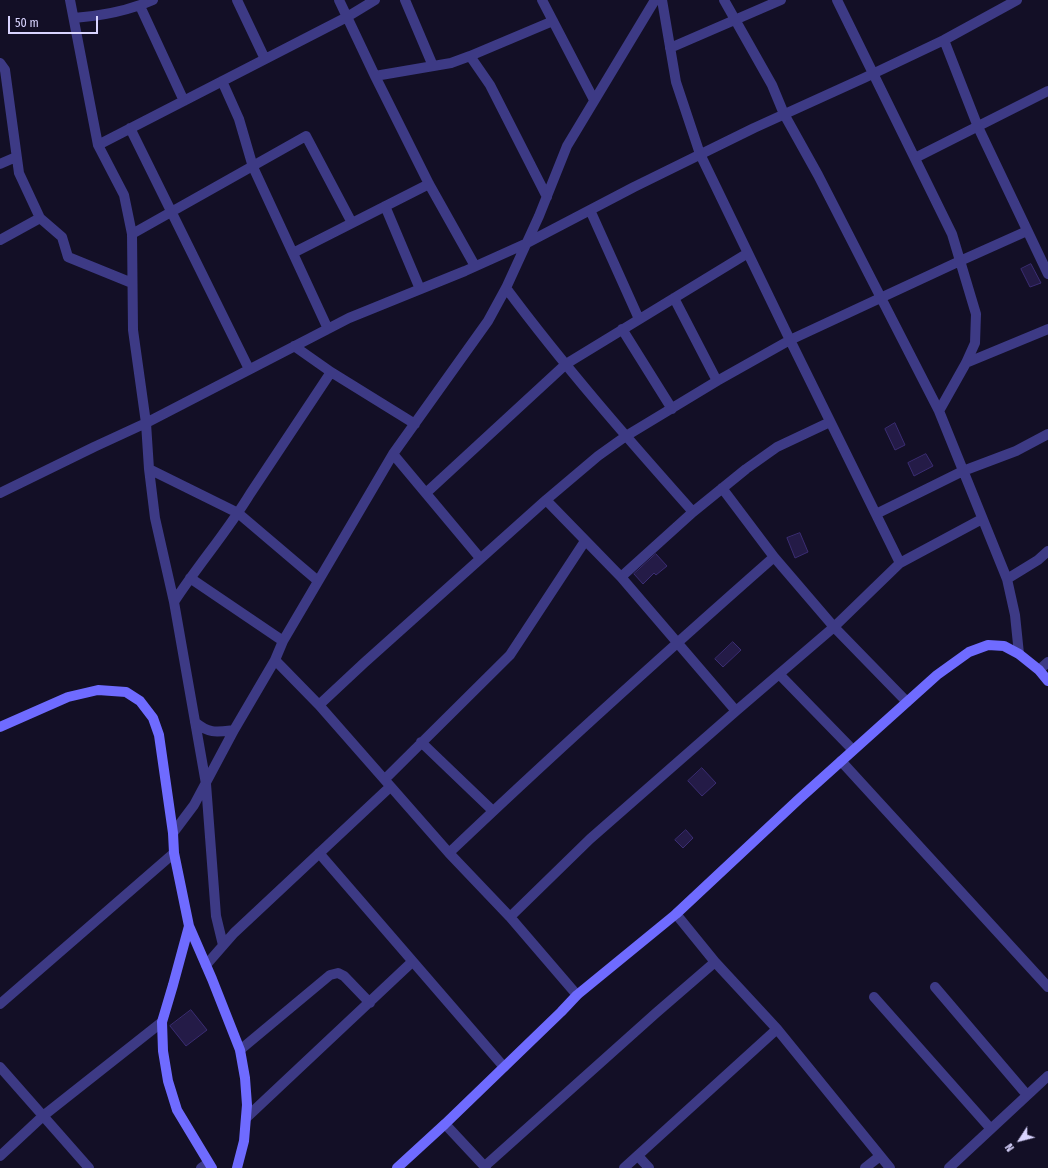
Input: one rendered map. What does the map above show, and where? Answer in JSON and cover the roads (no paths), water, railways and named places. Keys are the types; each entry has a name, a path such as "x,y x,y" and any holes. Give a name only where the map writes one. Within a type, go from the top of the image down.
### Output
{"street":[{"path":"70,0 98,145 124,195 132,234 133,330 146,423 149,469 155,518 174,602 206,784 216,916 223,945"},
{"path":"74,18 99,16 140,6 152,0"},
{"path":"237,0 265,59"},
{"path":"339,0 428,184 475,266"},
{"path":"98,145 347,17 375,0"},
{"path":"405,0 433,66"},
{"path":"542,0 594,100"},
{"path":"662,0 676,82 700,154 900,563"},
{"path":"724,0 772,85 784,114 818,175 939,411 1007,579 1015,615 1019,654"},
{"path":"670,48 781,0"},
{"path":"837,0 952,234 976,314 975,343 966,363 939,411"},
{"path":"0,493 146,423 349,318 525,244 700,154 944,40 1017,0"},
{"path":"173,833 194,805 234,730 275,660 283,641 393,454 488,321 506,288 539,216 567,146 650,3"},
{"path":"140,6 184,101"},
{"path":"375,76 451,63 553,21"},
{"path":"944,40 978,126 1048,274"},
{"path":"470,56 493,91 547,197"},
{"path":"0,63 5,70 18,172 40,218 62,237 68,257 132,283"},
{"path":"222,81 239,119 253,167 328,329"},
{"path":"915,158 1048,91"},
{"path":"130,128 249,370"},
{"path":"132,234 306,136 352,223"},
{"path":"0,164 16,157"},
{"path":"293,253 428,184"},
{"path":"384,206 420,289"},
{"path":"590,210 639,319"},
{"path":"0,240 40,218"},
{"path":"319,705 546,500 598,456 626,436 717,381 790,340 960,260 1027,231"},
{"path":"426,493 566,364 748,253"},
{"path":"506,288 536,328 626,436 693,512"},
{"path":"674,298 717,381"},
{"path":"622,330 672,409"},
{"path":"966,363 1048,330"},
{"path":"294,346 331,372 414,424"},
{"path":"174,602 238,513 331,372"},
{"path":"621,577 693,512 746,469 778,447 830,422"},
{"path":"876,514 963,472 1016,451 1048,434"},
{"path":"393,454 480,558"},
{"path":"149,469 238,513 318,581"},
{"path":"722,488 774,557 834,627 907,702"},
{"path":"546,500 621,577 736,710"},
{"path":"510,917 590,839 736,710 834,627 900,563 982,519"},
{"path":"206,965 234,933 319,853 388,783 422,742 510,655 585,541"},
{"path":"1007,579 1038,560 1048,551"},
{"path":"449,853 493,811 774,557"},
{"path":"190,578 283,641"},
{"path":"396,1168 445,1124 577,995 676,914 853,750 937,675 969,652 988,645 995,645 1004,646 1019,654 1039,670 1048,681"},
{"path":"275,660 319,705 449,853 510,917 577,995"},
{"path":"1039,670 1048,662"},
{"path":"779,674 853,750"},
{"path":"0,727 68,697 98,690 126,692 140,701 153,718 159,735 173,833 174,853 189,926 240,1050 245,1078 247,1105 244,1141 237,1168"},
{"path":"195,722 203,729 211,732 234,730"},
{"path":"422,742 493,811"},
{"path":"841,761 1048,987"},
{"path":"0,1004 174,853"},
{"path":"319,853 504,1067"},
{"path":"676,914 715,962 777,1029 890,1168"},
{"path":"189,926 162,1022 163,1051 168,1082 177,1110 207,1166"},
{"path":"246,1118 412,962"},
{"path":"445,1124 485,1167 715,962"},
{"path":"240,1050 330,975 338,973 344,976 370,1003"},
{"path":"935,987 1027,1095"},
{"path":"874,997 991,1129"},
{"path":"0,1156 43,1116 162,1022"},
{"path":"624,1168 777,1029"},
{"path":"0,1067 90,1168"},
{"path":"949,1168 1048,1076"},
{"path":"638,1156 649,1168"},
{"path":"865,1168 880,1156"}]}
